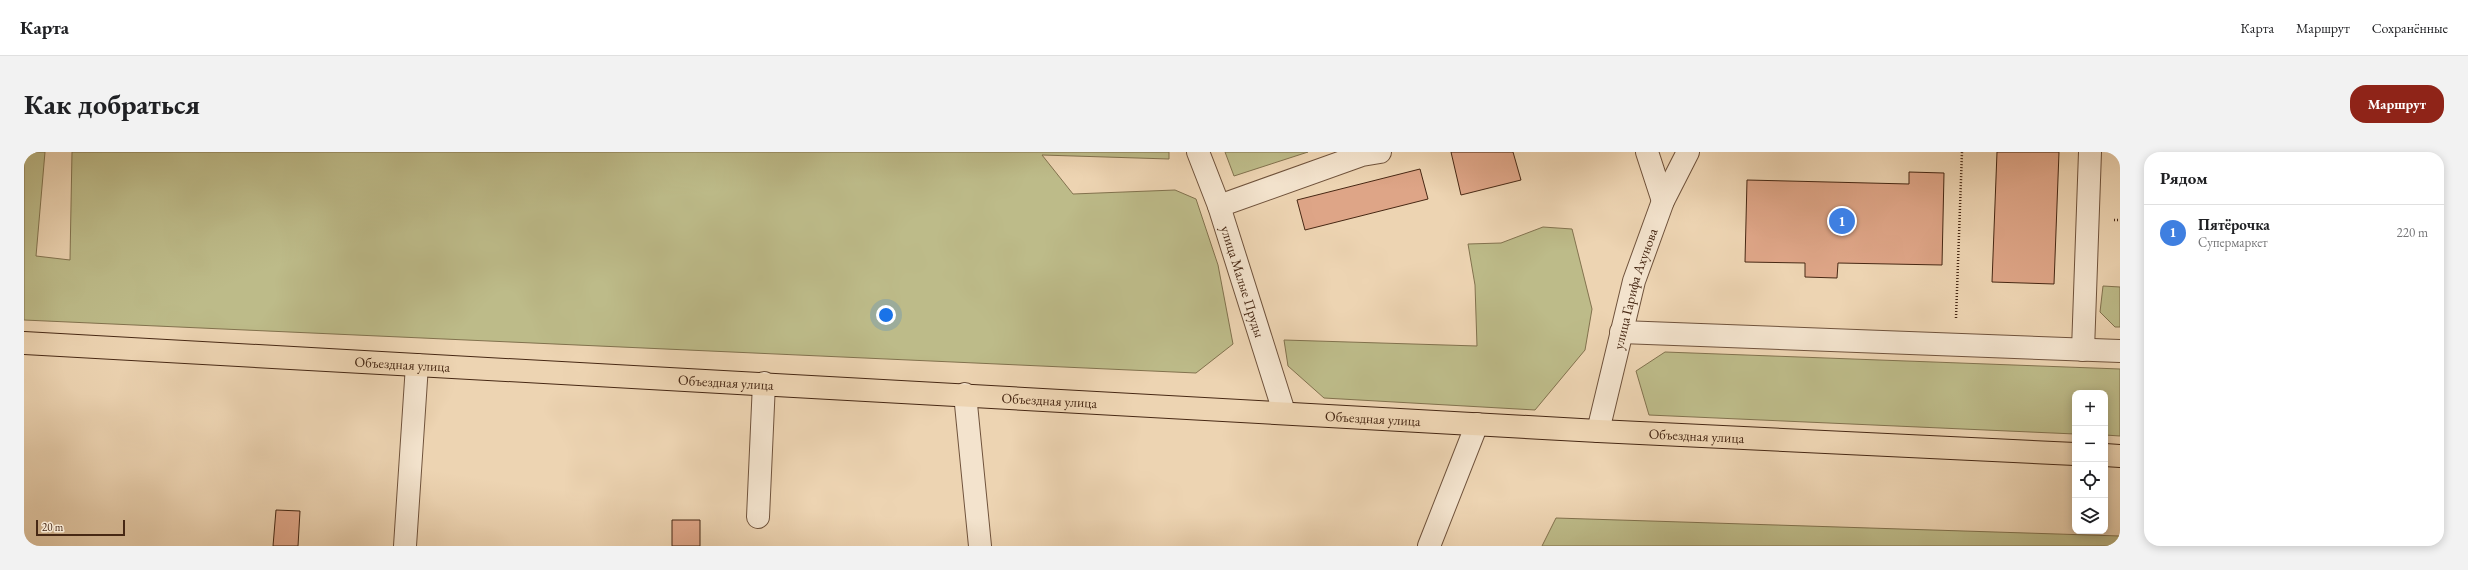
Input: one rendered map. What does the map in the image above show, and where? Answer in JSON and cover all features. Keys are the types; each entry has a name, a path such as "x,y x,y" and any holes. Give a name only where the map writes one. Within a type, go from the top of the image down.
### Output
{"main road":[{"name":"Объездная улица","path":"24,343 964,394 1598,431 2072,454"},
{"path":"2108,455 2120,456"}],"street":[{"name":"улица Малые Пруды","path":"1198,152 1219,206 1284,412"},
{"path":"1219,206 1362,155 1380,152"},
{"path":"1647,152 1663,201"},
{"name":"улица Гарифа Ахунова","path":"1598,431 1634,281 1663,201 1688,152"},
{"path":"2083,350 2090,152"},
{"path":"1621,332 2120,351"},
{"path":"405,546 417,364"},
{"path":"758,517 764,383"},
{"path":"964,394 980,546"},
{"path":"1429,546 1477,424"}],"path":[{"path":"1955,345 1962,152"}],"shaded area":[{"path":"24,152 45,152 36,256 70,260 72,152 1169,152 1169,159 1042,155 1073,194 1175,190 1196,199 1218,265 1233,344 1196,373 24,320"},
{"path":"1225,152 1308,152 1234,176"},
{"path":"1543,227 1572,229 1592,309 1585,350 1535,410 1324,398 1288,366 1284,340 1477,346 1475,285 1468,244 1501,243"},
{"path":"2103,286 2120,287 2120,327 2115,327 2100,312"},
{"path":"1665,352 2120,369 2120,436 2108,435 2108,390 2072,390 2072,434 1649,415 1636,371"},
{"path":"1556,518 2120,536 2120,546 1542,546"}],"building":[{"path":"1451,152 1513,152 1521,180 1461,195"},
{"path":"1997,152 2059,152 2054,284 1992,282"},
{"path":"1420,169 1428,199 1305,230 1297,200"},
{"path":"1909,172 1944,173 1942,265 1838,263 1837,278 1805,277 1805,263 1745,262 1747,180 1909,184"},
{"path":"276,510 300,511 298,546 273,546"},
{"path":"672,520 700,520 700,546 672,546"}],"place":[{"name":"Пятёрочка","path":"1842,221"}]}
